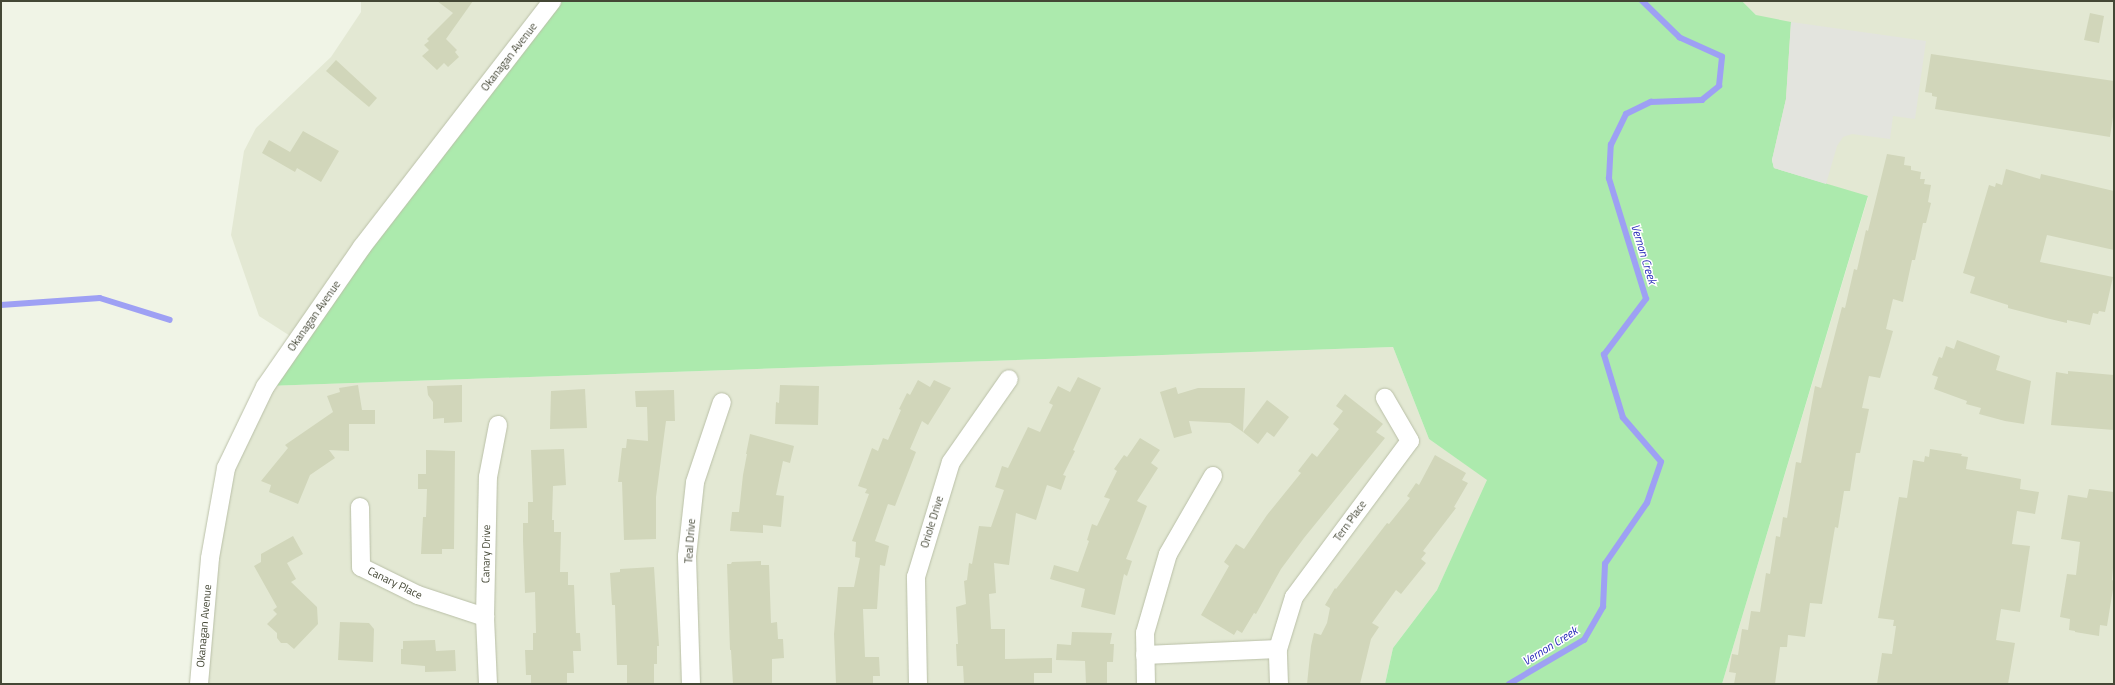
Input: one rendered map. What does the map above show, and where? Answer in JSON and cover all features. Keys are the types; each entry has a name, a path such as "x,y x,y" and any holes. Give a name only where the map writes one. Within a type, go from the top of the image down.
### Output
{"street":[{"name":"Okanagan Avenue","path":"199,684 210,558 226,468 265,387 362,247 552,1"},
{"name":"Oriole Drive","path":"918,684 916,577 951,462 1009,379"},
{"name":"Tern Place","path":"1279,684 1278,649 1294,597 1410,441 1385,398"},
{"name":"Teal Drive","path":"691,684 687,556 695,482 722,402"},
{"name":"Canary Drive","path":"488,684 485,617 488,477 498,425"},
{"path":"1146,684 1145,633 1168,554 1213,476"},
{"name":"Canary Place","path":"360,507 361,567 418,595 485,617"},
{"path":"1145,655 1278,649"}],"shaded area":[{"path":"361,1 554,1 298,341 259,316 231,235 244,151 256,128 331,57 361,12"},
{"path":"1742,1 2114,1 2114,684 1722,684 1868,197 1774,168 1756,15"},
{"path":"1791,22 1926,41 1915,119 1893,116 1890,139 1852,134 1843,137 1837,146 1826,184 1774,168 1772,160 1786,99"},
{"path":"1393,347 1429,439 1488,480 1437,590 1393,648 1385,684 202,684 227,471 267,386"}],"green space":[{"path":"554,1 1742,1 1756,15 1791,22 1786,99 1772,160 1774,168 1868,196 1722,684 1385,684 1393,648 1437,590 1487,480 1429,439 1393,347 267,386"}],"building":[{"path":"437,1 473,1 446,39 457,50 455,52 459,57 448,67 444,63 437,70 422,56 429,50 424,45 429,41 427,39 453,13"},
{"path":"2090,13 2104,16 2099,43 2084,40"},
{"path":"1931,54 2114,81 2114,110 2110,137 1935,109 1937,97 1932,96 1932,93 1925,92"},
{"path":"336,60 377,98 369,107 326,71"},
{"path":"303,131 339,151 321,182 297,168 295,172 262,153 269,140 290,152"},
{"path":"1887,154 1905,157 1904,165 1911,166 1911,170 1921,172 1920,179 1925,179 1924,184 1931,185 1928,202 1931,203 1926,223 1923,223 1915,260 1912,260 1903,302 1893,299 1886,329 1893,331 1880,378 1869,376 1862,408 1869,409 1860,453 1856,453 1850,491 1844,491 1838,528 1835,527 1822,604 1810,603 1805,637 1788,635 1787,647 1780,647 1775,684 1734,684 1736,673 1729,672 1732,654 1738,655 1742,629 1748,630 1751,611 1760,612 1766,573 1770,574 1776,536 1780,537 1783,517 1787,518 1796,462 1801,463 1815,386 1821,388 1842,307 1845,308 1854,269 1857,270 1866,230 1868,231"},
{"path":"2006,169 2040,179 2041,174 2114,191 2114,250 2047,235 2040,262 2113,277 2105,312 2099,311 2098,314 2093,313 2090,325 2067,320 2067,323 2008,308 2008,305 1970,293 1975,277 1963,273 1989,185 1995,187 1996,183 2002,185"},
{"path":"1957,340 2000,356 1996,370 2031,381 2024,424 1979,414 1981,408 1966,404 1967,401 1934,389 1938,377 1932,375 1939,357 1942,358 1946,346 1954,349"},
{"path":"2068,371 2114,375 2114,430 2051,425 2056,372 2068,374"},
{"path":"1078,377 1101,388 1073,450 1075,451 1063,475 1066,476 1061,490 1047,485 1036,520 1016,513 1009,565 994,563 996,593 989,594 991,629 1005,629 1005,659 1052,658 1052,673 1034,673 1034,684 964,684 963,666 957,666 956,644 958,644 956,607 966,604 964,581 967,580 969,563 972,564 979,526 991,527 1004,490 995,487 1002,466 1008,468 1028,427 1040,432 1053,405 1049,403 1058,386 1070,392"},
{"path":"918,380 930,387 934,380 951,388 928,425 922,421 910,449 916,452 895,506 888,504 875,541 889,546 885,566 880,565 877,609 863,609 865,657 879,657 880,676 873,676 873,684 836,684 834,634 838,587 854,587 860,558 855,557 856,542 852,541 869,494 865,493 867,489 858,486 872,448 878,451 883,438 888,440 901,410 899,409 907,393 910,395"},
{"path":"358,385 362,410 375,410 375,424 349,424 349,451 329,450 335,458 310,475 298,504 269,492 271,485 261,481 288,448 285,445 333,412 327,396 340,392 339,388"},
{"path":"462,385 462,422 444,423 444,418 433,419 433,402 428,395 427,386"},
{"path":"780,385 819,386 818,425 775,424 776,402 779,403"},
{"path":"1176,387 1178,394 1198,388 1245,388 1243,432 1230,423 1189,421 1192,433 1174,438 1160,392"},
{"path":"585,389 587,428 550,429 551,391"},
{"path":"674,390 675,421 666,421 656,497 656,539 624,540 622,482 618,482 622,448 626,448 627,439 648,441 647,407 636,407 635,391"},
{"path":"1345,394 1383,424 1376,432 1385,438 1304,538 1281,569 1256,614 1254,613 1242,633 1237,630 1234,635 1201,615 1229,566 1224,562 1236,544 1244,549 1267,515 1301,473 1298,471 1312,453 1317,457 1339,429 1333,424 1343,411 1336,406"},
{"path":"1267,400 1289,417 1274,437 1267,432 1258,444 1243,432"},
{"path":"750,434 794,446 790,463 783,461 776,495 784,496 781,527 763,525 763,533 730,531 732,512 739,512 743,475"},
{"path":"1140,438 1160,450 1151,463 1158,468 1137,501 1147,506 1126,559 1132,561 1127,576 1124,574 1115,615 1081,607 1085,589 1050,579 1054,565 1078,572 1089,541 1087,540 1092,524 1097,526 1110,499 1104,497 1117,471 1114,469 1124,455 1127,457"},
{"path":"564,449 566,485 553,486 552,520 554,520 554,532 561,532 560,572 568,572 568,585 574,585 576,633 580,633 581,651 573,651 574,673 567,673 567,684 531,684 531,675 526,675 525,650 533,650 533,633 536,633 535,592 525,593 523,523 528,523 528,502 533,502 531,450"},
{"path":"1930,449 1962,454 1961,456 1968,457 1966,469 2021,479 2020,489 2039,492 2035,514 2017,511 2012,544 2030,546 2020,612 2001,609 1996,640 2015,643 2008,684 1877,684 1882,653 1892,654 1896,626 1893,626 1894,620 1878,618 1899,497 1907,498 1913,460 1924,462 1925,456 1929,457"},
{"path":"426,450 455,451 454,549 442,549 442,554 421,554 423,517 426,517 427,489 418,489 418,474 426,474"},
{"path":"1435,455 1466,473 1462,480 1468,483 1454,507 1456,508 1423,551 1426,553 1421,559 1426,563 1401,594 1396,590 1372,623 1379,627 1371,639 1360,684 1307,684 1311,646 1314,633 1321,635 1327,623 1330,608 1325,605 1335,588 1336,589 1387,523 1389,524 1410,498 1407,496 1416,483 1419,485"},
{"path":"2089,489 2114,492 2114,555 2112,580 2114,583 2107,626 2100,625 2099,636 2069,630 2070,619 2060,617 2067,574 2076,575 2080,542 2061,539 2068,495 2087,498"},
{"path":"293,536 303,554 287,563 296,579 291,582 317,607 318,624 294,649 287,643 281,643 277,638 277,633 267,624 277,614 273,610 277,607 254,566 261,562 261,554"},
{"path":"761,561 761,565 769,565 771,623 777,622 778,639 783,639 784,658 772,659 772,684 733,684 730,650 727,564 731,564 732,562"},
{"path":"654,567 659,646 657,646 657,664 654,664 654,684 627,684 627,665 617,665 615,605 612,605 610,573 620,572 620,569"},
{"path":"340,622 369,623 374,629 373,662 338,660"},
{"path":"1072,632 1112,633 1110,644 1114,644 1113,662 1107,662 1107,684 1086,684 1085,661 1056,660 1057,644 1071,645"},
{"path":"435,640 436,651 455,650 456,671 425,672 425,666 401,664 401,649 403,649 403,641"}],"waterway":[{"name":"Vernon Creek","path":"1509,684 1584,640 1603,607 1605,564 1647,503 1661,462 1623,418 1604,355 1646,299 1609,179 1611,145 1626,114 1651,102 1702,100 1719,86 1722,57 1680,38 1642,1"},
{"path":"1,305 100,298 170,320"}]}
